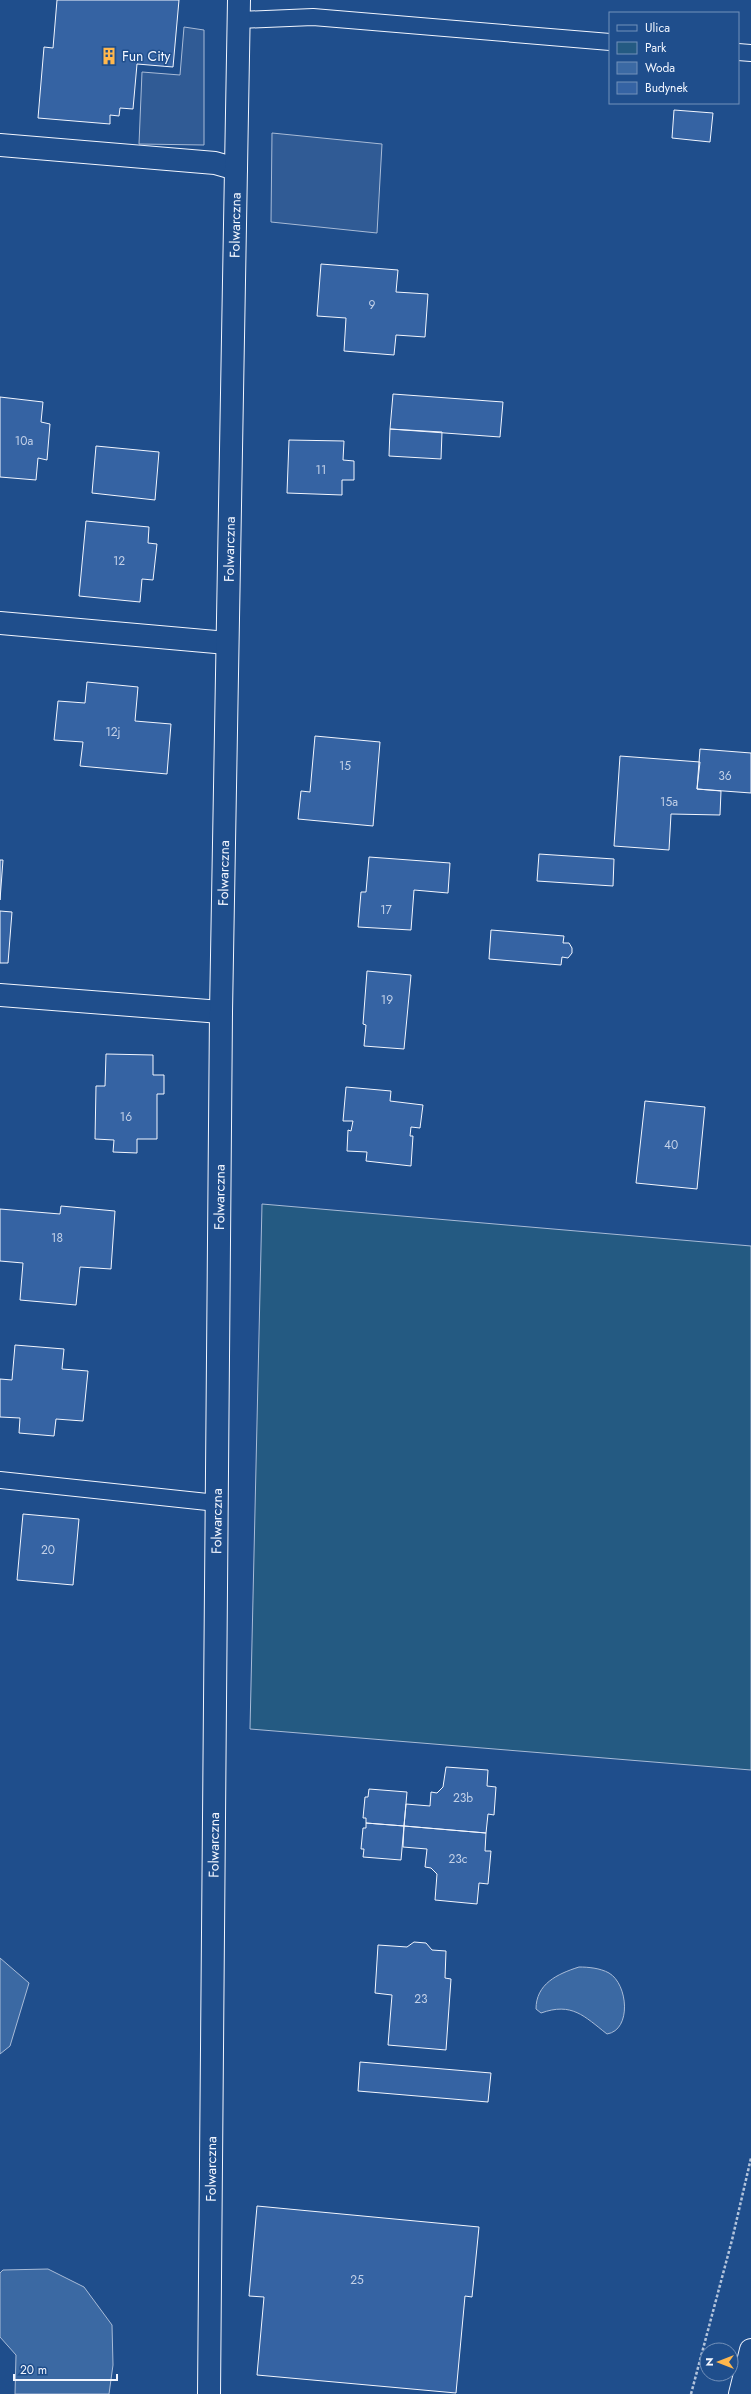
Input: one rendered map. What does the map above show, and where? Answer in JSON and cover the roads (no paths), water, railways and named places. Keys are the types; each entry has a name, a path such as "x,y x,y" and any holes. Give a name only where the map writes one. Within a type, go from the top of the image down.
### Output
{"street":[{"name":"Folwarczna","path":"209,2394 221,1012 239,10"},
{"path":"0,145 215,163 236,169"},
{"path":"0,623 227,643"},
{"path":"0,995 221,1012"},
{"path":"740,2394 751,2350"}],"lane":[{"path":"239,10 609,42"},
{"path":"739,52 751,53"},
{"path":"0,1480 217,1503"}],"water":[{"path":"0,1958 29,1983 10,2046 0,2054"},
{"path":"579,1967 594,1968 605,1971 615,1979 620,1987 623,1996 624,2016 621,2024 615,2031 607,2034 584,2017 569,2010 561,2009 541,2013 536,2009 537,2000 540,1993 549,1981 563,1973"},
{"path":"48,2269 84,2287 112,2325 113,2365 109,2394 15,2394 16,2355 0,2337 0,2273 3,2270"}],"place":[{"name":"Fun City","path":"109,56"}]}
